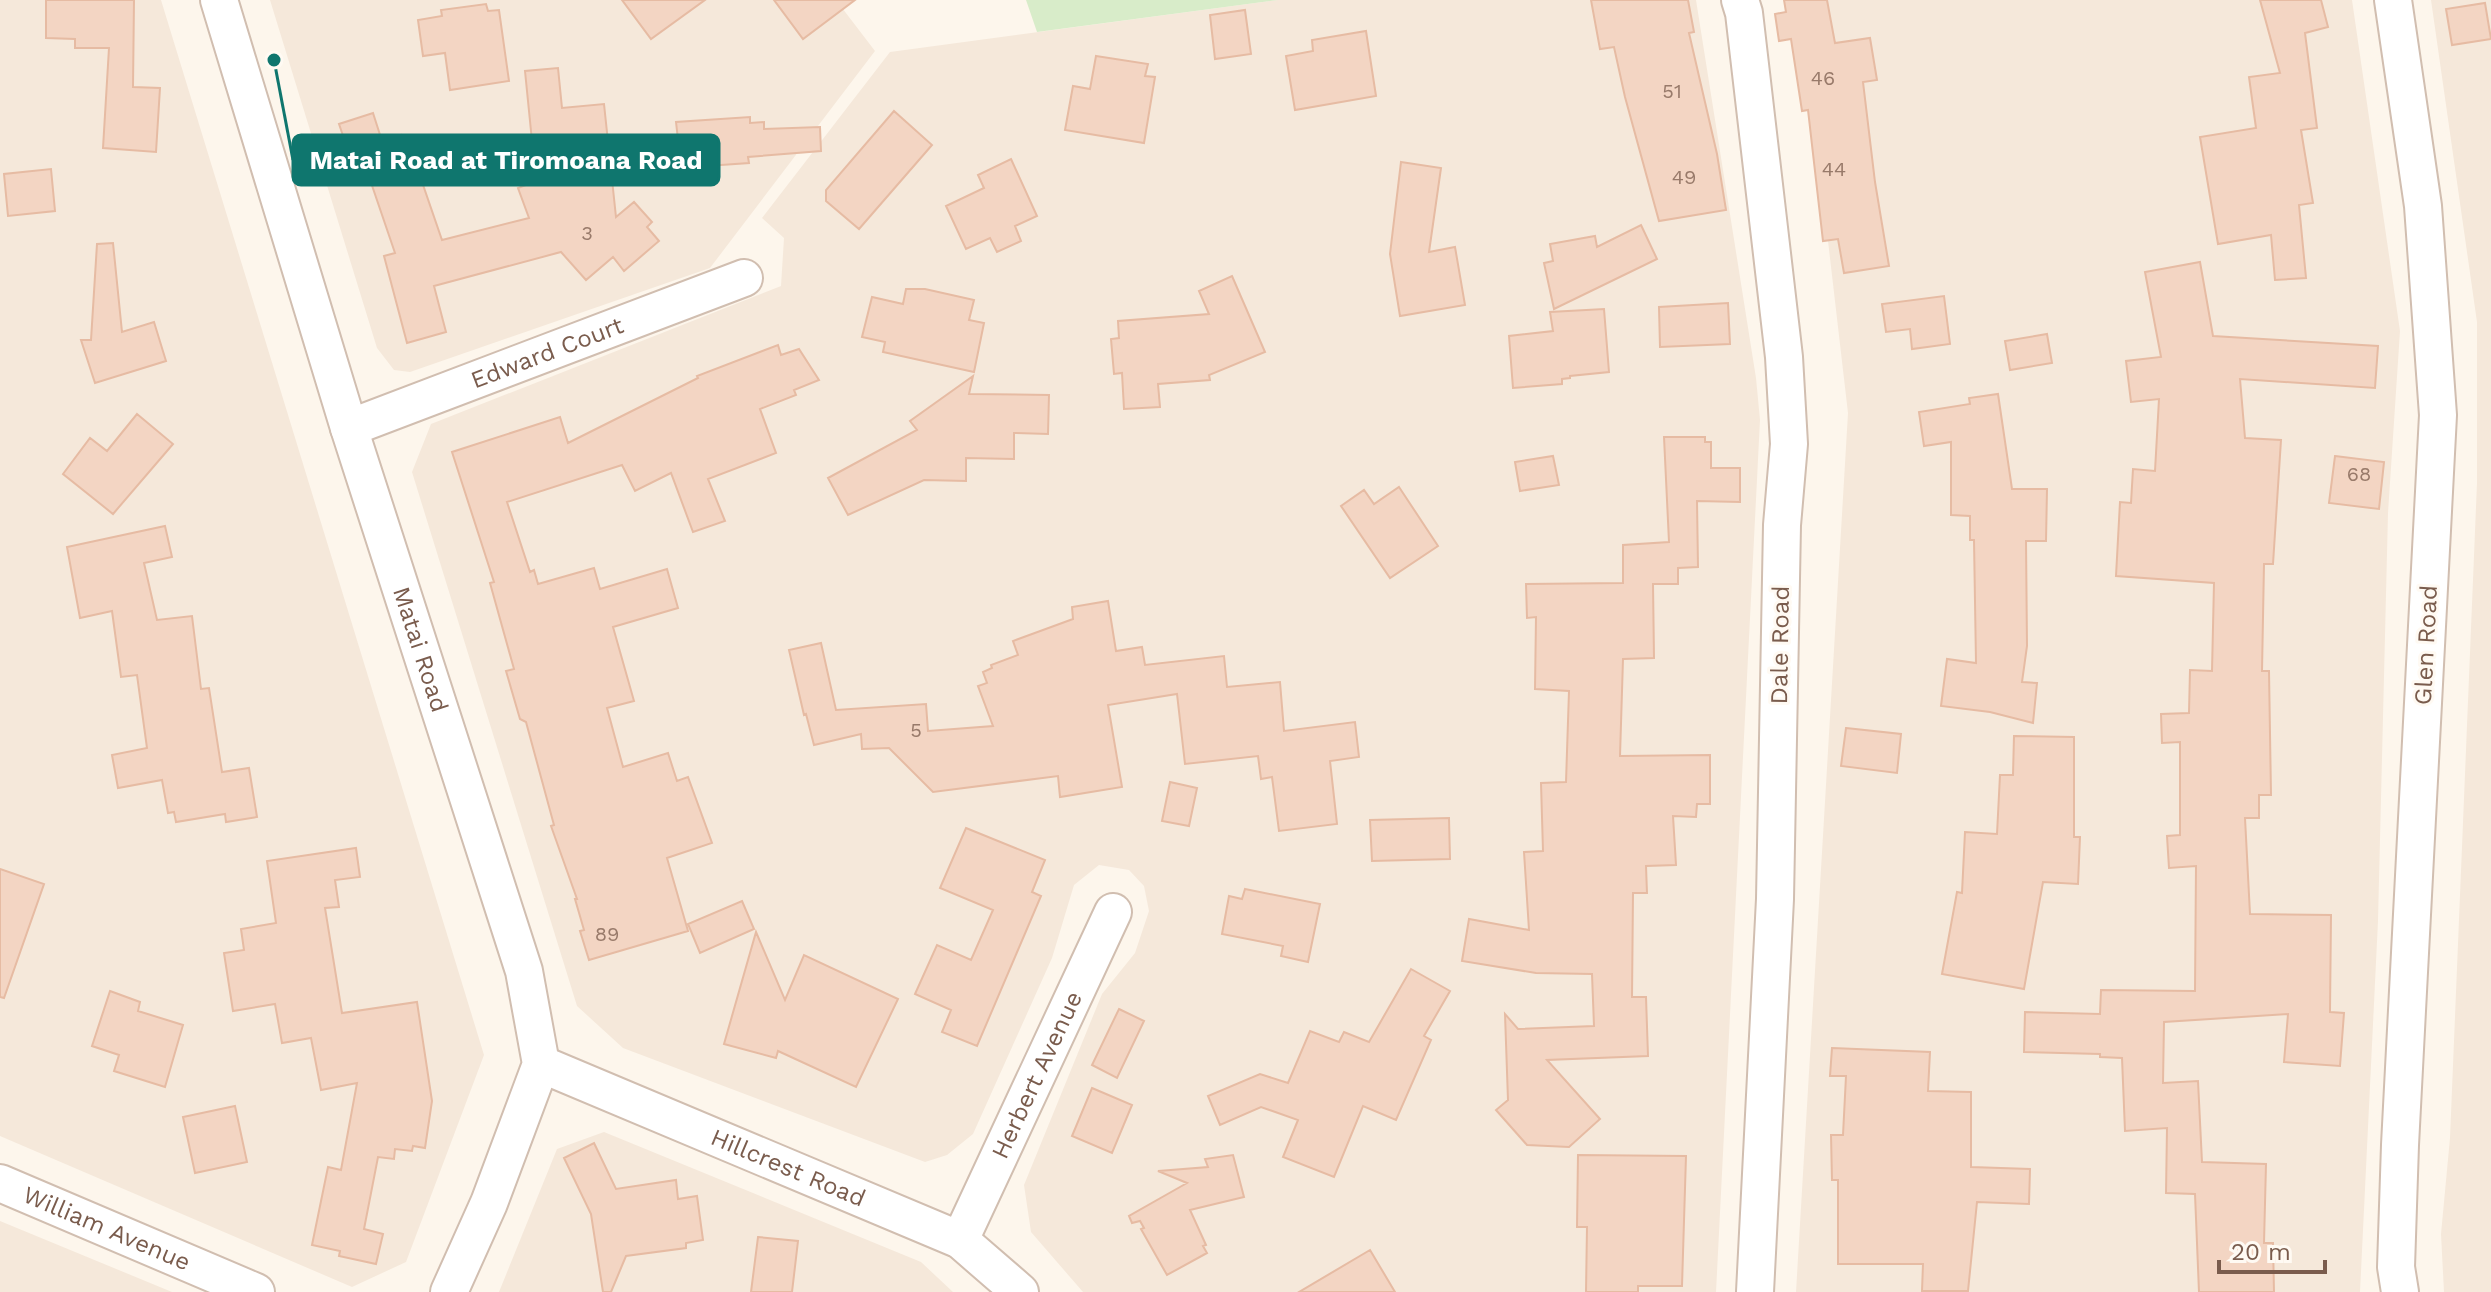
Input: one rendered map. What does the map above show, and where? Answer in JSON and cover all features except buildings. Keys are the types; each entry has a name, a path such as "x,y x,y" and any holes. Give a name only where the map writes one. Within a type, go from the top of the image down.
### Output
{"street":[{"name":"Matai Road","path":"219,0 349,428 524,971 541,1064"},
{"name":"Dale Road","path":"1740,0 1746,28 1784,357 1789,444 1782,525 1775,899 1755,1292"},
{"name":"Glen Road","path":"2393,0 2423,206 2438,415 2400,1145 2396,1267 2400,1292"},
{"name":"Edward Court","path":"349,428 744,278"},
{"name":"Herbert Avenue","path":"960,1240 1113,912"},
{"name":"Hillcrest Road","path":"541,1064 960,1240 1020,1292"},
{"path":"449,1292 489,1203 541,1064"},
{"name":"William Avenue","path":"0,1183 256,1292"}],"shaded area":[{"path":"0,0 161,0 484,1055 406,1262 352,1287 0,1136"},
{"path":"270,0 836,0 875,51 710,268 410,372 394,370 377,348"},
{"path":"1278,0 1696,0 1760,420 1716,1292 1083,1292 1031,1232 1024,1185 1102,994 1135,953 1149,911 1144,886 1129,870 1099,865 1074,885 1052,958 973,1134 947,1155 925,1162 623,1048 577,1006 412,472 431,424 781,286 784,238 762,218 890,52"},
{"path":"1800,0 2352,0 2400,331 2388,513 2378,921 2360,1292 1796,1292 1848,413"},
{"path":"2431,0 2491,0 2491,1292 2444,1292 2441,1234 2450,1138 2477,483 2477,322"},
{"path":"604,1132 921,1262 953,1292 499,1292 557,1149"},
{"path":"0,1221 172,1292 0,1292"}],"green space":[{"path":"1026,0 1278,0 1037,32"}],"place":[{"name":"Matai Road at Tiromoana Road","path":"274,60"}]}
